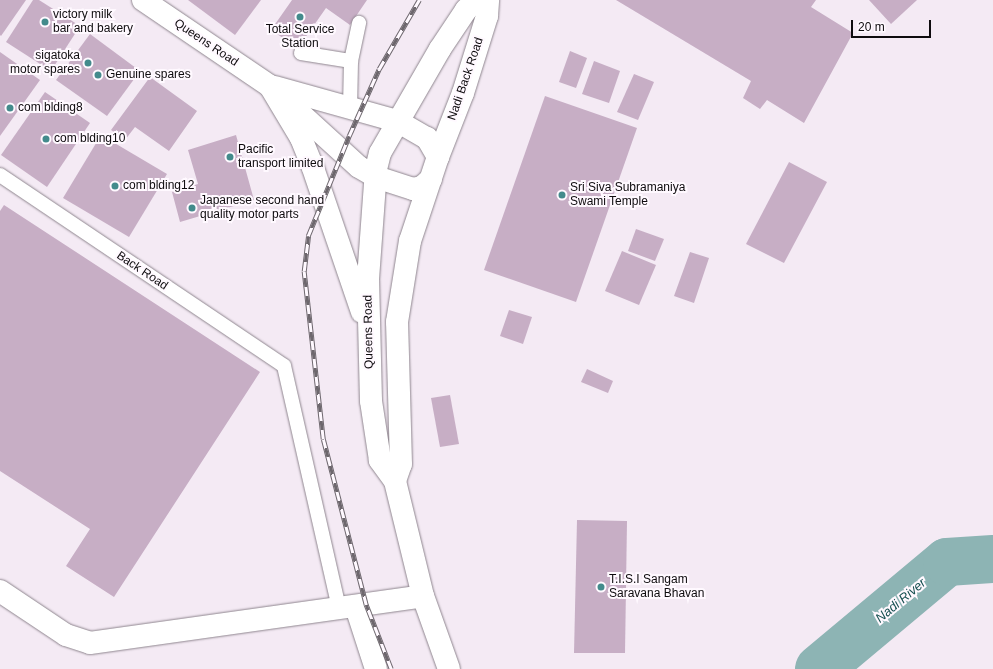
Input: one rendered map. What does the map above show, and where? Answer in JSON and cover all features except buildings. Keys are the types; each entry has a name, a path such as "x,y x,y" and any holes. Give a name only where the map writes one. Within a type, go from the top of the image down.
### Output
{"main road":[{"name":"Queens Road","path":"143,0 270,86 359,167 376,177 413,189 422,187 430,179"},
{"path":"397,121 458,21 476,0"},
{"name":"Nadi Back Road","path":"438,157 463,93 487,16 488,0"},
{"name":"Queens Road","path":"270,86 397,121 427,138 438,157"},
{"path":"270,86 301,138 313,168 369,336"},
{"name":"Queens Road","path":"397,121 380,153 376,177 368,279 371,401 380,460 395,481 423,596 449,669"},
{"path":"395,481 401,464 397,322 410,241 438,157"},
{"path":"0,591 66,635 90,643 347,608 423,596"},
{"path":"347,608 376,669"}],"lane":[{"path":"350,109 350,61 359,23"},
{"path":"301,53 350,61"},
{"name":"Back Road","path":"2,183 284,366 347,608"}],"waterway":[{"name":"Nadi River","path":"819,669 947,562 993,559"}],"railway":[{"path":"391,669 366,605 323,439 304,271 308,236 349,136 379,69 419,0"}],"place":[{"name":"Total Service Station","path":"300,17"},
{"name":"victory milk bar and bakery","path":"45,22"},
{"name":"sigatoka motor spares","path":"88,63"},
{"name":"Genuine spares","path":"98,75"},
{"name":"com blding8","path":"10,108"},
{"name":"com blding10","path":"46,139"},
{"name":"Pacific transport limited","path":"230,157"},
{"name":"com blding12","path":"115,186"},
{"name":"Sri Siva Subramaniya Swami Temple","path":"562,195"},
{"name":"Japanese second hand quality motor parts","path":"192,208"},
{"name":"T.I.S.I Sangam Saravana Bhavan","path":"601,587"}]}
